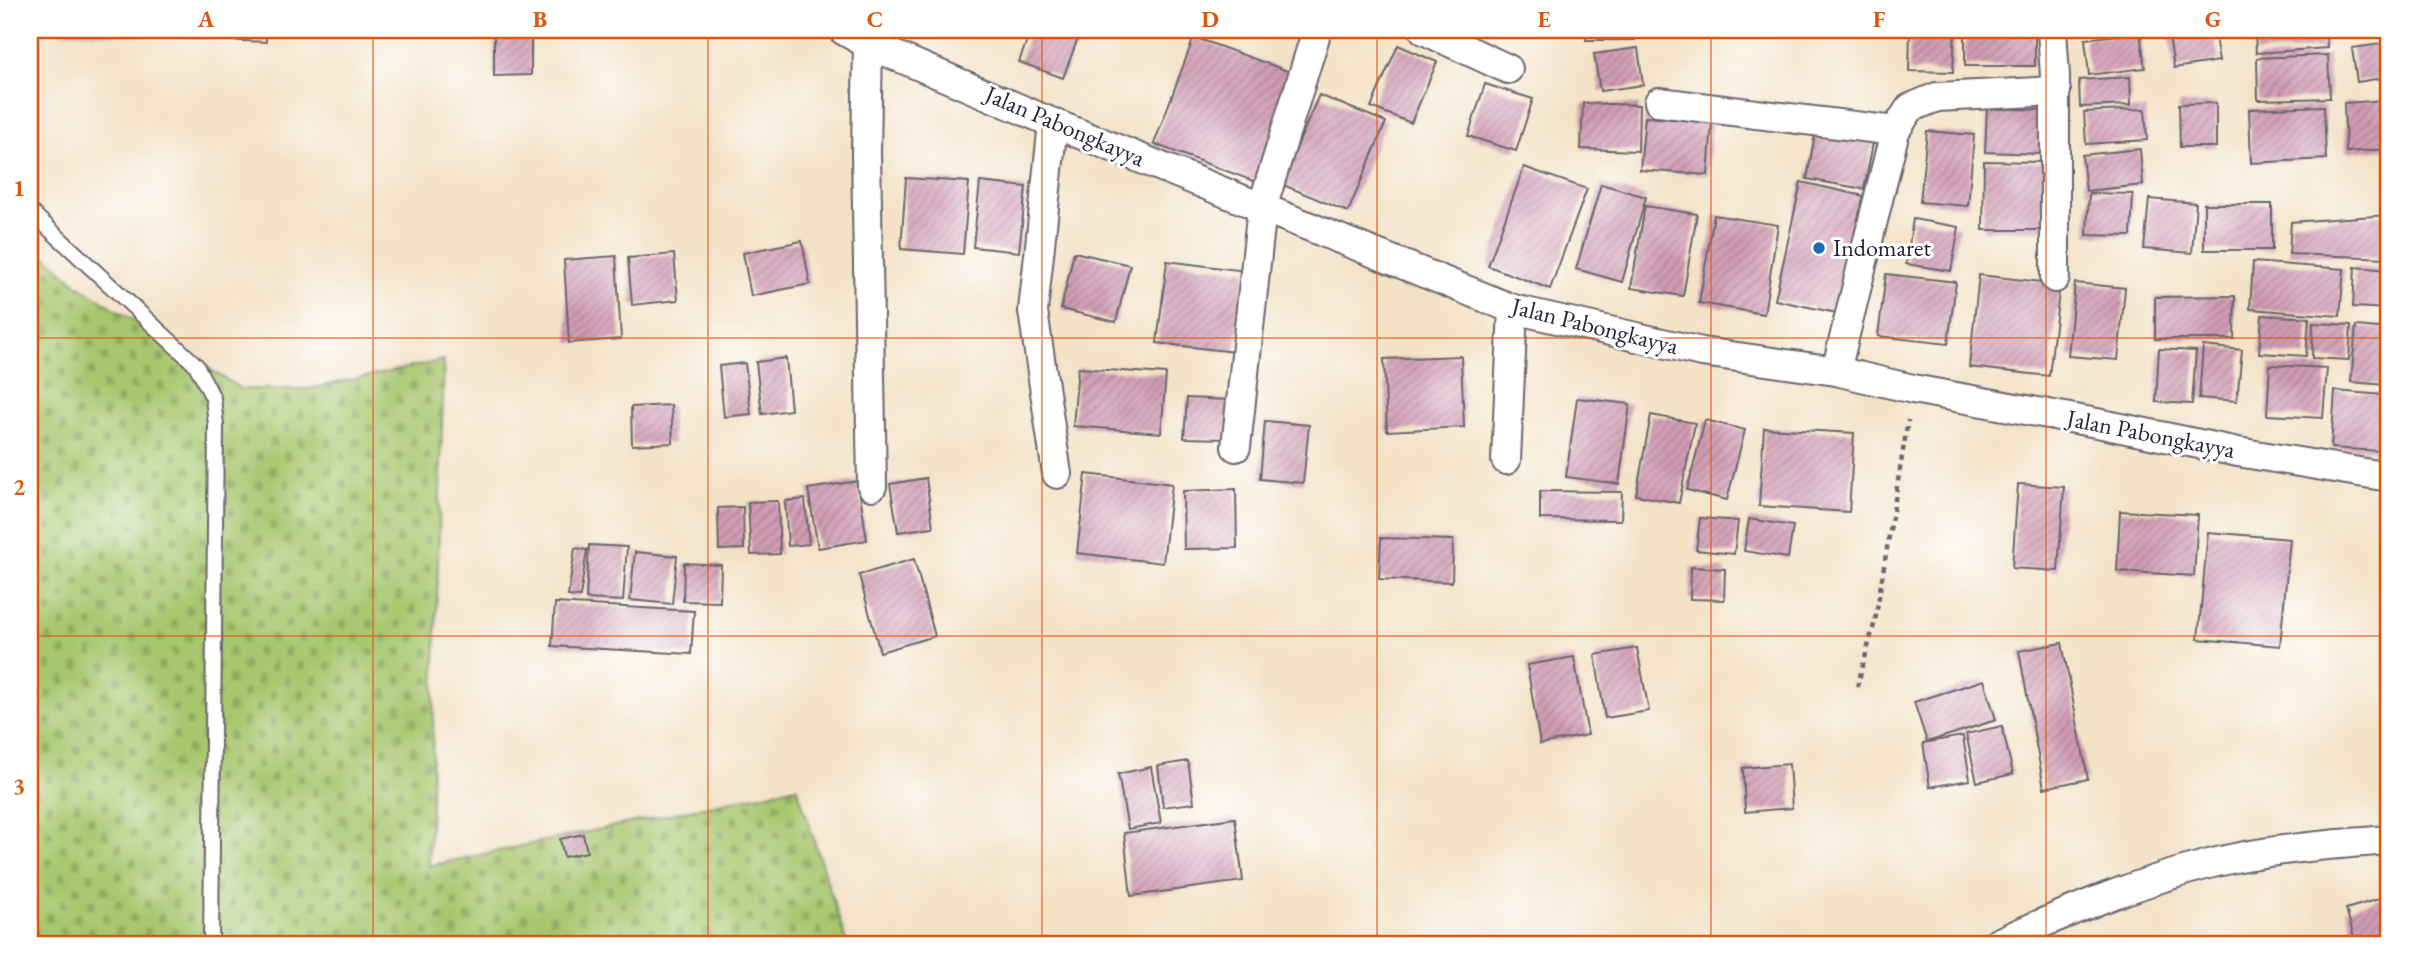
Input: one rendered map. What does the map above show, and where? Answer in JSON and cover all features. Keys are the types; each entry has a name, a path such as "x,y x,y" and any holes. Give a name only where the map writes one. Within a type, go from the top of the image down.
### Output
{"street":[{"name":"Jalan Pabongkayya","path":"843,30 868,44 1053,122 1513,309 1702,352 1836,372 2238,452 2389,477"},
{"path":"1237,447 1262,208 1317,30"},
{"path":"1424,30 1508,69"},
{"path":"2052,30 2056,91 2055,278"},
{"path":"868,44 866,152 872,486"},
{"path":"1836,372 1895,131 1910,108 1937,97 2056,91"},
{"path":"1659,102 1895,131"},
{"path":"1053,122 1033,311 1057,474"},
{"path":"1506,460 1513,309"},
{"path":"1995,944 2099,900 2194,868 2305,846 2389,839"}],"lane":[{"path":"30,211 196,365 212,398 216,425 211,944"}],"path":[{"path":"1857,687 1875,621 1913,389"}],"green space":[{"path":"30,242 78,285 241,389 309,389 444,360 429,866 797,787 847,944 30,944"}],"building":[{"path":"266,30 266,42 60,32"},
{"path":"494,30 531,30 531,75 494,76"},
{"path":"936,30 963,30 961,38"},
{"path":"1031,30 1081,30 1063,78 1019,62"},
{"path":"1586,30 1635,30 1635,40 1586,40"},
{"path":"1910,30 1955,30 1953,72 1909,71"},
{"path":"1965,30 2035,30 2035,66 1965,66"},
{"path":"2168,30 2214,30 2219,61 2174,68"},
{"path":"2255,30 2326,30 2327,48 2256,53"},
{"path":"2140,32 2145,68 2089,75 2085,39"},
{"path":"1194,37 1296,74 1256,182 1154,144"},
{"path":"2389,43 2389,77 2357,82 2352,48"},
{"path":"1398,45 1437,62 1411,123 1371,107"},
{"path":"1638,48 1643,85 1600,91 1594,54"},
{"path":"2328,55 2330,98 2258,100 2257,58"},
{"path":"2130,77 2131,105 2080,107 2079,80"},
{"path":"1485,84 1533,99 1516,151 1468,136"},
{"path":"1319,95 1386,122 1348,212 1281,184"},
{"path":"2388,100 2389,149 2346,152 2344,103"},
{"path":"1583,103 1639,105 1638,151 1581,149"},
{"path":"2216,103 2216,147 2180,147 2179,104"},
{"path":"2324,106 2326,159 2251,163 2249,109"},
{"path":"1987,108 2045,110 2043,154 1985,152"},
{"path":"2145,109 2147,140 2086,144 2084,112"},
{"path":"1645,117 1712,122 1708,175 1640,170"},
{"path":"1816,128 1874,138 1864,189 1807,179"},
{"path":"1927,131 1974,135 1968,206 1920,202"},
{"path":"2140,149 2143,185 2086,191 2082,155"},
{"path":"1984,161 2046,162 2045,230 1983,230"},
{"path":"1524,167 1587,189 1550,289 1488,266"},
{"path":"906,178 969,182 963,254 901,249"},
{"path":"980,182 1026,187 1019,252 973,247"},
{"name":"Indomaret","path":"1801,182 1864,196 1837,313 1775,300"},
{"path":"1601,184 1646,197 1622,282 1576,269"},
{"path":"2089,193 2133,194 2131,236 2087,235"},
{"path":"2149,199 2196,203 2192,253 2144,249"},
{"path":"2204,204 2272,204 2272,250 2204,250"},
{"path":"1645,206 1697,214 1683,296 1631,288"},
{"path":"1714,215 1778,225 1764,314 1699,303"},
{"path":"2388,215 2388,258 2289,254 2291,222"},
{"path":"1913,219 1959,227 1951,271 1906,264"},
{"path":"802,241 810,284 751,296 743,253"},
{"path":"1074,252 1130,265 1116,322 1061,309"},
{"path":"674,254 678,300 632,305 628,258"},
{"path":"616,256 621,339 569,343 564,260"},
{"path":"1167,261 1246,271 1235,352 1157,343"},
{"path":"2253,262 2344,269 2340,316 2250,309"},
{"path":"2355,267 2389,270 2389,309 2353,307"},
{"path":"1886,274 1956,282 1948,344 1878,336"},
{"path":"1979,275 2060,284 2049,376 1969,367"},
{"path":"2075,283 2125,288 2118,360 2068,356"},
{"path":"2235,296 2234,339 2155,339 2155,297"},
{"path":"2262,315 2309,318 2306,356 2259,353"},
{"path":"2313,323 2351,325 2349,360 2312,358"},
{"path":"2356,326 2389,329 2386,385 2351,382"},
{"path":"2203,346 2242,350 2237,401 2199,398"},
{"path":"2159,349 2196,351 2192,404 2156,402"},
{"path":"1461,356 1464,427 1387,431 1384,359"},
{"path":"786,358 791,410 762,414 756,362"},
{"path":"745,363 751,414 724,417 719,366"},
{"path":"2270,365 2327,368 2323,418 2267,415"},
{"path":"1078,368 1166,374 1161,433 1073,426"},
{"path":"2335,391 2384,395 2379,451 2331,448"},
{"path":"1187,398 1229,400 1227,439 1184,438"},
{"path":"1577,398 1630,404 1619,484 1566,477"},
{"path":"671,405 673,443 632,445 631,407"},
{"path":"1651,415 1695,423 1679,503 1636,495"},
{"path":"1705,420 1745,430 1727,500 1687,490"},
{"path":"1265,421 1309,425 1303,483 1260,479"},
{"path":"1764,428 1854,433 1849,512 1759,506"},
{"path":"1086,474 1172,484 1163,563 1077,553"},
{"path":"926,478 933,527 898,532 890,484"},
{"path":"858,481 867,540 818,548 808,489"},
{"path":"2018,484 2064,487 2058,571 2012,568"},
{"path":"1236,489 1237,548 1184,549 1183,491"},
{"path":"1540,491 1622,492 1621,520 1540,519"},
{"path":"805,499 809,544 788,546 785,501"},
{"path":"778,501 780,554 751,555 748,502"},
{"path":"743,507 744,549 719,550 718,508"},
{"path":"2120,511 2198,515 2194,576 2117,571"},
{"path":"1700,518 1738,521 1734,554 1696,550"},
{"path":"1749,519 1793,526 1788,558 1744,551"},
{"path":"2208,532 2290,539 2280,646 2198,639"},
{"path":"1381,538 1453,540 1452,582 1379,579"},
{"path":"589,545 627,547 623,601 586,599"},
{"path":"575,548 587,550 580,597 568,596"},
{"path":"635,552 677,556 672,604 630,600"},
{"path":"914,559 935,636 880,652 859,575"},
{"path":"684,563 721,565 720,602 683,601"},
{"path":"1691,567 1725,569 1724,600 1690,599"},
{"path":"555,603 694,611 691,654 552,646"},
{"path":"2062,643 2088,779 2044,788 2019,651"},
{"path":"1637,648 1649,711 1605,718 1595,655"},
{"path":"1574,657 1588,735 1540,744 1527,665"},
{"path":"1984,680 1996,720 1927,742 1914,702"},
{"path":"2002,726 2013,774 1977,782 1966,734"},
{"path":"1963,736 1970,780 1930,787 1923,743"},
{"path":"1188,761 1194,803 1163,807 1158,766"},
{"path":"1789,764 1792,808 1745,812 1743,768"},
{"path":"1151,767 1161,823 1128,829 1118,774"},
{"path":"1235,818 1243,881 1131,896 1124,833"},
{"path":"583,834 587,852 564,857 560,839"},
{"path":"2382,898 2389,921 2389,934 2356,944 2346,909"}],"place":[{"name":"Indomaret","path":"1819,248"}]}
